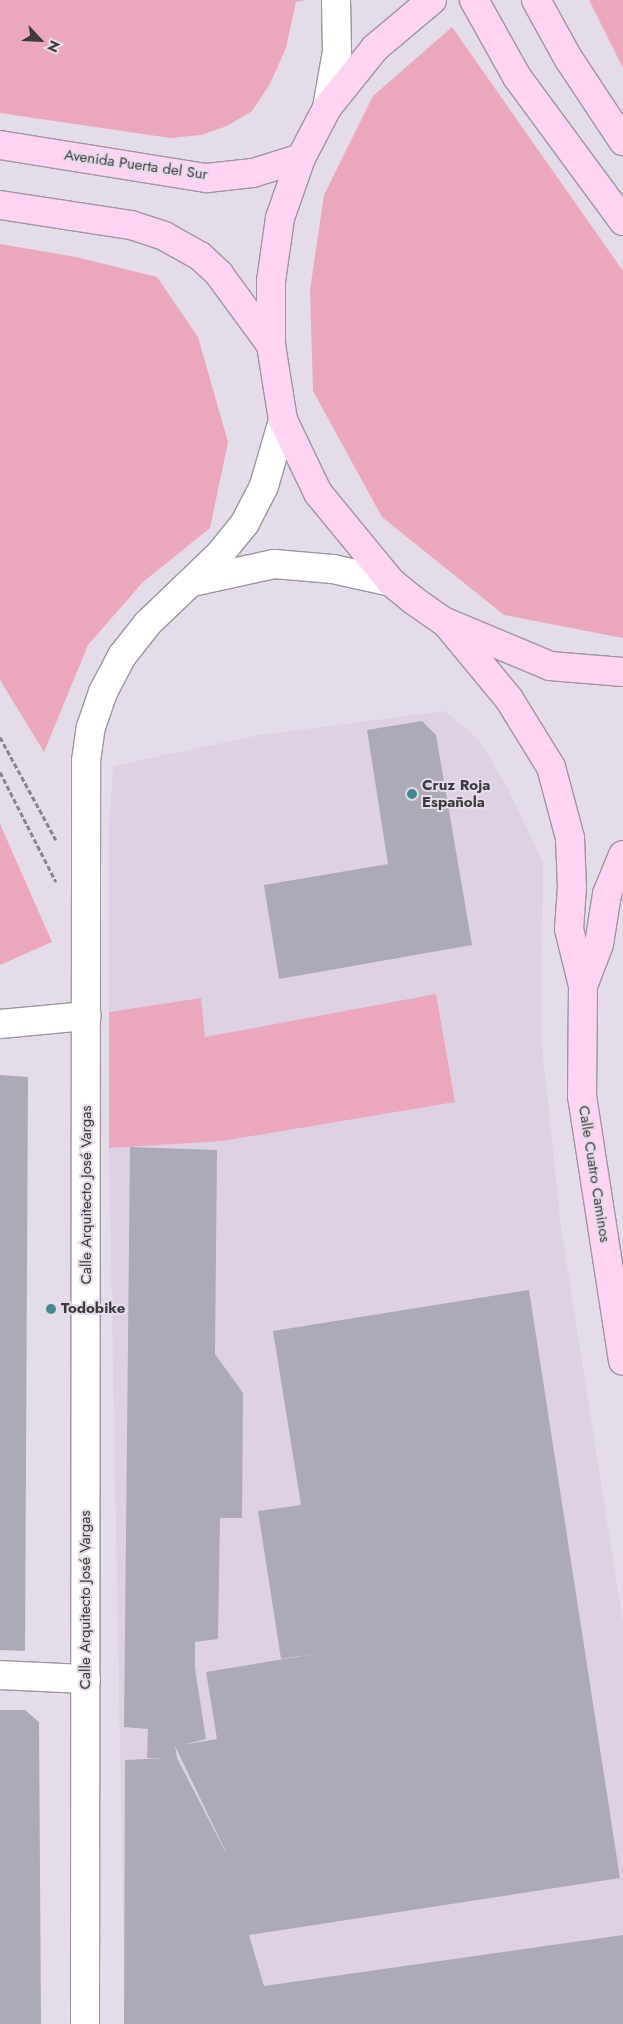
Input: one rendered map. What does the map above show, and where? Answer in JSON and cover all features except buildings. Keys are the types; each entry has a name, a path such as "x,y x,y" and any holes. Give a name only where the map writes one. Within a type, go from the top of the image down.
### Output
{"main road":[{"path":"432,0 375,48 327,108 301,158 280,218 271,281 272,345 283,420 318,493 391,582 445,622 550,666 623,672"},
{"path":"474,0 518,77 623,221"},
{"path":"536,0 568,58 623,141"},
{"name":"Avenida Puerta del Sur","path":"0,145 207,178 253,173 301,158"},
{"path":"0,205 131,225 164,236 200,256 219,274 272,345"},
{"name":"Calle Cuatro Caminos","path":"445,622 510,699 551,767 570,838 572,887 569,929 583,986 582,1096 623,1361"},
{"name":"Calle Cuatro Caminos","path":"583,986 599,944 607,894 623,855"}],"street":[{"path":"327,108 337,50 336,0"},
{"name":"Calle Arquitecto José Vargas","path":"85,2024 87,1016 84,846 86,761 91,727 103,692 122,656 148,623 192,582 245,523 264,486 283,420"},
{"path":"192,582 274,564 333,569 391,582"},
{"path":"0,1024 87,1016"},
{"path":"0,1675 86,1679"}],"path":[{"path":"0,737 57,841"}],"shaded area":[{"path":"0,0 306,0 296,2 286,48 270,84 252,111 227,126 201,135 170,138 0,113"},
{"path":"589,0 623,0 623,68"},
{"path":"452,27 623,271 623,638 504,615 382,517 313,391 310,290 324,195 373,96"},
{"path":"0,244 76,257 157,277 198,337 228,442 210,528 143,582 88,645 44,752 0,680"},
{"path":"445,711 478,739 507,787 543,862 541,1036 561,1227 623,1623 623,2024 125,2024 109,1148 109,826 113,766 260,735"},
{"path":"0,824 52,942 0,965"},
{"path":"436,994 455,1102 222,1141 109,1148 109,1012 201,998 205,1037"}],"place":[{"name":"Cruz Roja Española","path":"412,794"},
{"name":"Todobike","path":"51,1309"}]}
